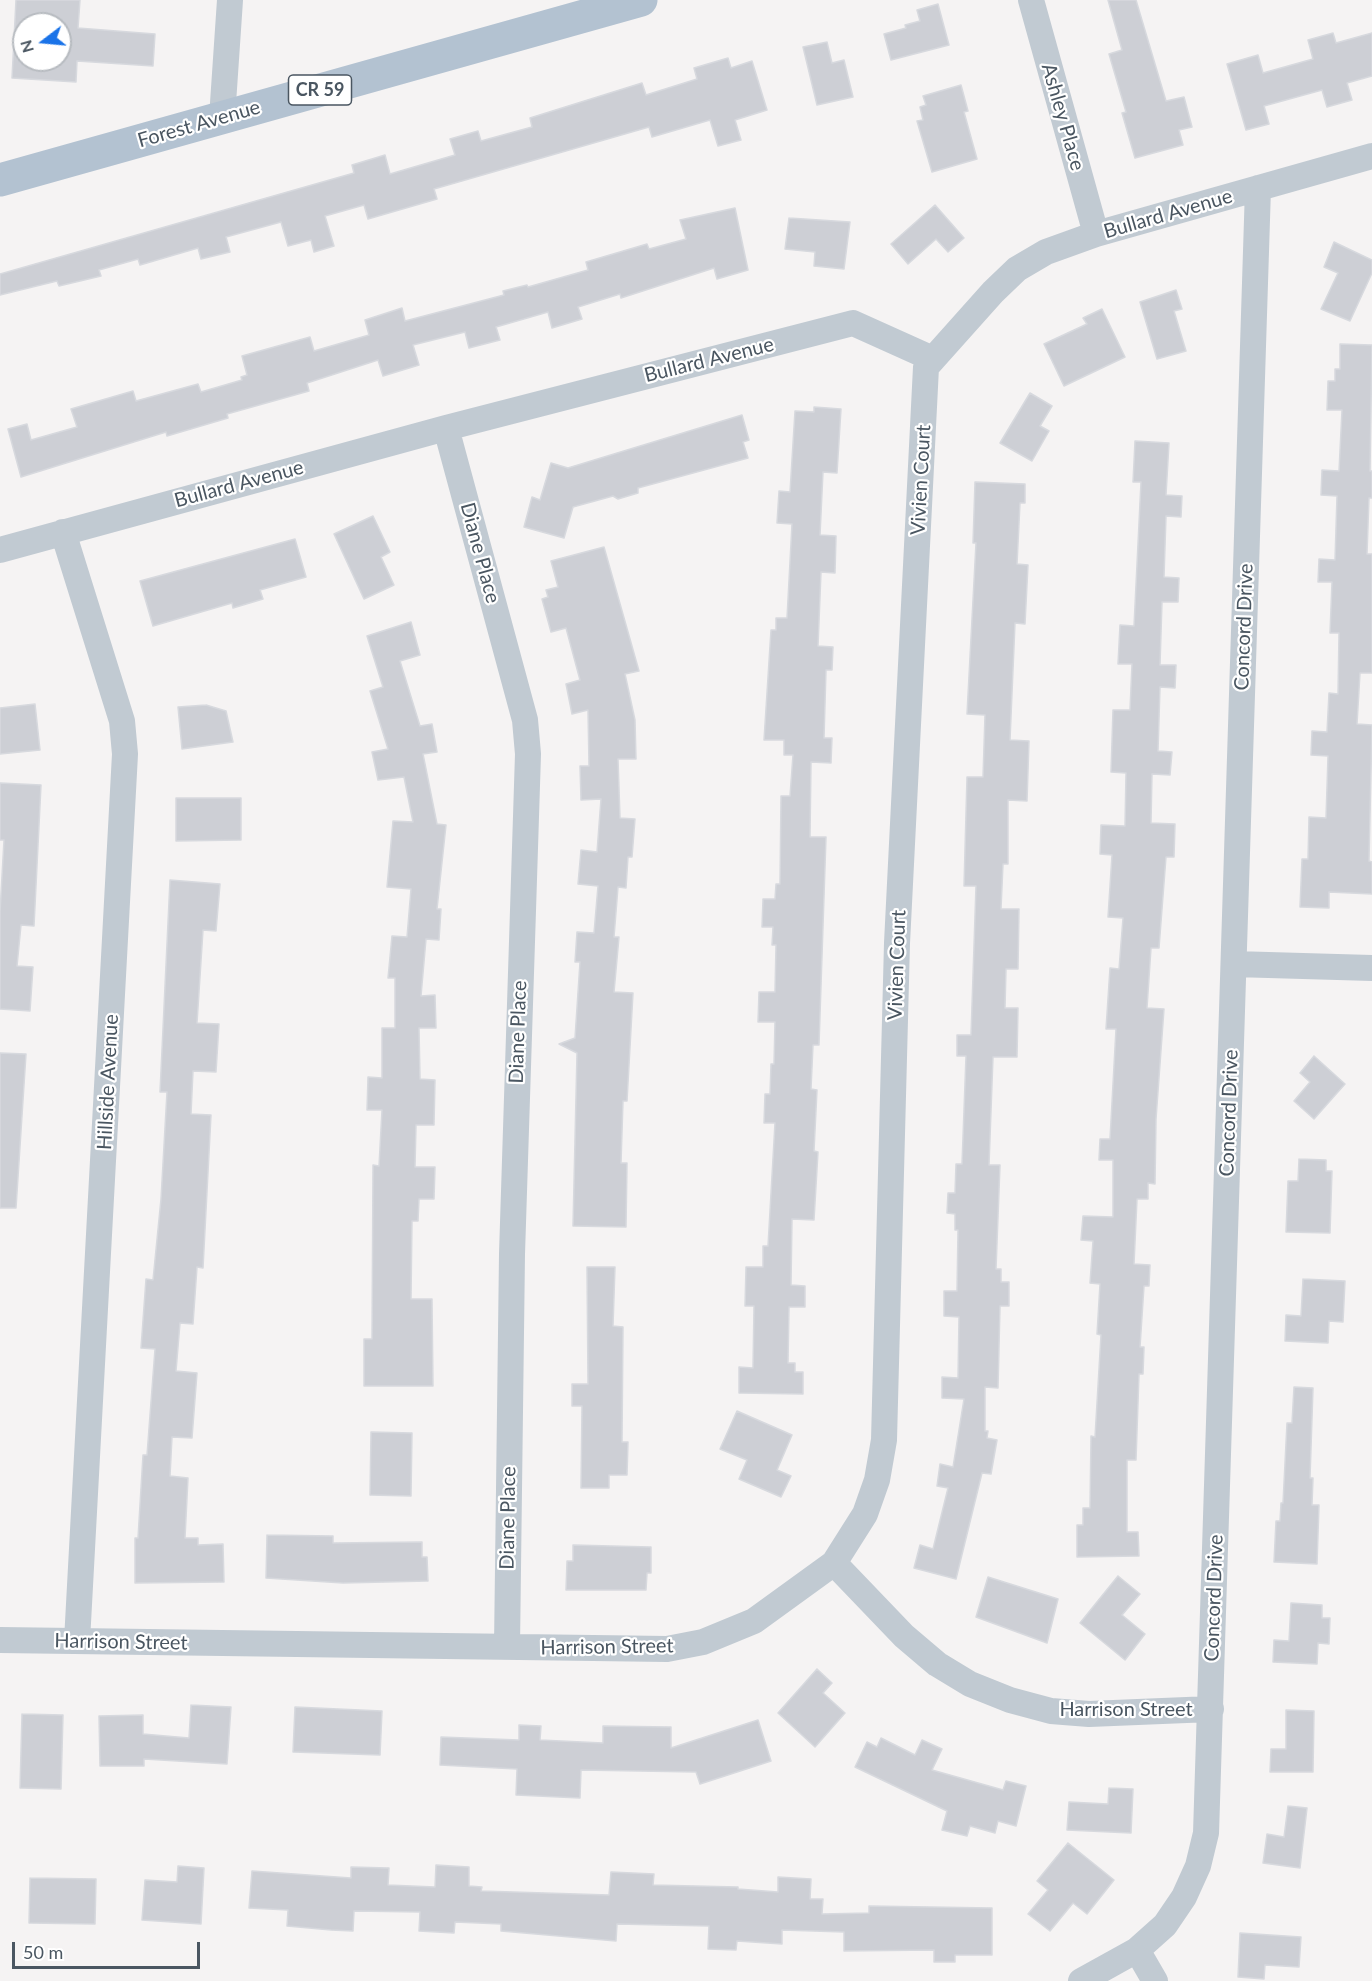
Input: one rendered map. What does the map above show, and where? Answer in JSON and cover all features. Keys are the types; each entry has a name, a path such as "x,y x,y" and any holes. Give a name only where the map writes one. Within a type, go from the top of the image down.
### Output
{"main road":[{"name":"Forest Avenue","path":"0,180 641,0"}],"street":[{"path":"222,118 230,0"},
{"name":"Ashley Place","path":"1031,0 1096,234"},
{"name":"Bullard Avenue","path":"0,550 446,428 853,323 933,359 993,292 1017,269 1046,252 1096,234 1372,156"},
{"name":"Concord Drive","path":"1081,1981 1137,1950 1165,1925 1184,1897 1198,1866 1206,1833 1258,188"},
{"name":"Vivien Court","path":"834,1563 865,1514 877,1480 884,1440 898,920 926,367 933,359"},
{"name":"Diane Place","path":"446,428 525,720 528,754 512,1254 507,1647"},
{"name":"Hillside Avenue","path":"63,532 122,721 126,754 77,1641"},
{"path":"1234,964 1372,968"},
{"name":"Harrison Street","path":"0,1640 667,1649 703,1642 754,1621 834,1563 904,1636 938,1664 970,1684 1010,1700 1051,1711 1089,1714 1211,1709"},
{"path":"1137,1950 1155,1981"}],"building":[{"path":"16,0 80,0 78,28 155,34 153,66 77,61 76,82 12,78 12,72 72,72 72,12 15,12"},
{"path":"1108,0 1136,0 1166,101 1184,97 1192,127 1179,130 1183,145 1135,158 1122,113 1126,112 1109,54 1122,50"},
{"path":"938,4 949,45 891,60 884,34 906,28 905,25 920,21 917,10"},
{"path":"1333,33 1336,43 1372,33 1372,76 1347,83 1352,100 1327,107 1322,90 1264,106 1269,124 1246,130 1227,64 1258,55 1263,73 1313,59 1308,40"},
{"path":"827,42 832,63 844,60 853,97 817,105 803,47"},
{"path":"728,58 731,68 752,61 767,110 735,120 741,140 718,146 710,120 652,137 649,127 434,189 437,199 368,219 364,205 325,216 334,246 314,252 311,240 288,246 281,222 226,237 230,252 201,259 198,248 140,265 138,259 99,270 101,276 59,286 57,281 0,295 0,274 354,173 352,165 385,155 390,174 455,155 450,139 478,131 481,141 532,127 530,118 642,83 646,95 697,79 694,68"},
{"path":"961,85 968,111 964,112 977,159 932,172 917,121 923,120 920,107 926,105 923,96"},
{"path":"935,205 964,238 948,252 936,239 908,264 891,244"},
{"path":"735,208 748,270 717,279 714,268 621,298 620,294 578,307 582,319 552,328 548,312 496,327 500,340 469,348 465,332 413,345 419,365 383,376 378,360 307,383 309,391 227,414 228,418 167,436 166,432 21,477 8,429 27,424 31,440 77,427 71,409 133,391 136,401 198,384 201,392 242,380 241,377 247,375 242,356 310,337 314,351 369,335 365,320 402,308 405,321 504,295 503,291 527,285 528,287 588,270 586,262 647,244 649,249 686,239 680,220"},
{"path":"789,218 850,222 844,269 814,266 815,252 785,249"},
{"path":"1334,242 1372,260 1372,273 1350,321 1321,309 1338,273 1324,267"},
{"path":"1176,290 1182,309 1174,311 1186,351 1157,359 1140,302"},
{"path":"1102,309 1125,357 1064,386 1044,344 1087,324 1083,318"},
{"path":"1340,344 1372,345 1370,471 1372,471 1372,498 1369,498 1367,554 1372,554 1372,673 1360,673 1357,724 1372,725 1369,861 1372,862 1372,894 1329,892 1329,908 1300,907 1302,859 1308,859 1309,817 1326,818 1328,756 1311,755 1312,731 1327,732 1329,693 1338,694 1339,633 1330,633 1332,582 1318,582 1319,559 1335,560 1337,496 1321,495 1322,470 1339,471 1342,410 1327,410 1328,381 1335,381 1335,369 1340,369"},
{"path":"1030,393 1052,406 1040,426 1049,431 1032,461 1000,443"},
{"path":"814,407 841,409 837,473 823,472 820,535 836,536 835,573 821,572 818,646 833,647 832,670 826,670 824,738 832,738 831,763 811,762 810,837 826,837 819,1045 813,1045 811,1089 817,1090 814,1151 818,1152 814,1220 792,1219 791,1285 805,1286 805,1307 789,1307 788,1363 795,1363 795,1372 803,1372 803,1394 739,1393 739,1367 753,1368 754,1306 745,1306 746,1267 763,1267 763,1246 768,1246 775,1123 764,1123 765,1094 770,1094 771,1064 774,1064 775,1022 758,1022 759,992 775,992 776,945 772,945 773,927 762,927 763,899 775,899 776,884 780,884 781,796 790,796 793,755 784,755 784,740 764,740 771,630 776,630 776,618 787,618 792,524 777,523 779,491 790,492 795,411 814,412"},
{"path":"742,415 749,440 743,442 748,458 638,488 638,493 618,499 613,496 573,507 564,538 524,527 532,497 540,500 551,463 568,468"},
{"path":"1135,441 1169,443 1166,495 1182,496 1181,517 1166,516 1164,577 1179,578 1178,602 1162,602 1160,665 1176,665 1175,688 1160,687 1158,751 1172,752 1170,775 1152,774 1151,823 1175,824 1174,857 1166,857 1159,948 1151,948 1147,1008 1164,1009 1156,1119 1155,1184 1148,1183 1148,1199 1137,1199 1134,1264 1150,1265 1149,1286 1144,1286 1140,1347 1144,1347 1143,1374 1139,1374 1136,1460 1127,1460 1127,1532 1138,1532 1139,1556 1077,1557 1077,1525 1083,1525 1083,1508 1090,1508 1091,1436 1095,1437 1101,1335 1097,1334 1100,1284 1090,1283 1093,1241 1081,1240 1083,1216 1113,1217 1113,1160 1099,1160 1100,1139 1110,1139 1116,1029 1106,1029 1110,968 1119,969 1123,918 1108,917 1112,855 1100,854 1101,825 1125,826 1126,773 1111,772 1113,710 1130,710 1132,664 1118,664 1120,625 1134,626 1141,482 1133,482"},
{"path":"975,482 1025,484 1025,503 1020,503 1017,564 1028,565 1025,624 1015,623 1010,740 1029,741 1027,801 1008,800 1008,864 1003,864 1001,909 1019,909 1018,969 1006,969 1005,1008 1018,1008 1017,1057 993,1057 989,1165 1000,1165 996,1269 1001,1269 1001,1282 1009,1282 1009,1306 1000,1306 998,1388 985,1387 985,1431 988,1431 987,1438 997,1440 991,1474 982,1473 956,1579 914,1568 920,1545 933,1549 948,1488 937,1486 940,1464 953,1467 964,1399 942,1398 942,1377 958,1378 959,1317 944,1316 944,1291 957,1291 958,1230 955,1230 955,1214 947,1213 948,1193 955,1193 956,1164 962,1164 966,1056 957,1056 957,1035 971,1035 976,886 964,886 967,777 983,777 985,715 967,714 976,543 973,543"},
{"path":"373,516 390,552 381,557 394,585 364,599 334,534"},
{"path":"295,539 306,577 260,590 263,599 233,608 232,603 153,626 140,581"},
{"path":"604,547 639,671 625,674 635,720 636,759 618,759 620,818 635,819 632,857 628,857 626,888 618,887 614,937 619,937 614,992 633,993 627,1101 623,1101 621,1163 627,1163 626,1227 573,1226 577,1053 559,1044 575,1038 580,962 575,962 577,932 594,933 598,886 578,884 581,850 597,852 601,799 581,800 580,766 589,766 588,710 572,714 566,684 580,680 566,628 551,632 542,599 548,597 546,590 558,587 551,561"},
{"path":"411,622 420,655 400,661 420,726 432,724 437,752 423,754 437,824 446,825 437,909 441,909 439,940 426,939 421,996 435,995 436,1028 419,1028 420,1079 435,1080 434,1125 416,1125 415,1167 435,1167 434,1199 419,1199 418,1221 412,1221 411,1299 432,1299 433,1386 364,1386 364,1339 372,1339 373,1165 379,1166 382,1110 367,1110 368,1077 382,1078 382,1028 395,1028 395,978 388,978 392,936 407,937 411,889 387,887 393,821 413,822 404,777 378,780 372,752 388,749 370,691 383,687 367,636"},
{"path":"35,704 40,750 0,754 0,708"},
{"path":"206,705 226,711 233,742 182,749 178,707"},
{"path":"0,783 41,785 34,926 21,925 17,966 33,967 30,1011 0,1009 0,912 4,840 0,840"},
{"path":"176,798 241,798 241,840 176,841"},
{"path":"170,880 220,884 216,931 203,930 197,1023 219,1024 216,1072 193,1071 191,1114 211,1115 203,1268 197,1267 193,1324 180,1323 176,1371 197,1373 192,1438 172,1437 170,1476 188,1478 185,1538 198,1538 198,1545 223,1544 224,1582 135,1583 135,1538 138,1538 143,1455 147,1455 155,1349 141,1348 146,1279 153,1280 161,1199 167,1092 160,1092"},
{"path":"0,1053 26,1054 16,1208 0,1208"},
{"path":"1314,1056 1345,1084 1314,1119 1294,1101 1310,1082 1300,1073"},
{"path":"1299,1159 1326,1160 1326,1171 1332,1171 1330,1233 1286,1232 1288,1181 1298,1181"},
{"path":"587,1267 615,1267 613,1326 623,1327 622,1442 628,1442 627,1475 609,1475 609,1488 581,1488 582,1406 572,1406 572,1384 588,1384"},
{"path":"1303,1279 1345,1281 1343,1322 1329,1321 1328,1343 1285,1341 1286,1315 1301,1316"},
{"path":"1294,1387 1313,1388 1310,1478 1313,1478 1312,1505 1319,1505 1317,1564 1274,1562 1276,1521 1280,1521 1281,1503 1283,1503 1287,1423 1292,1423"},
{"path":"737,1411 792,1435 777,1470 791,1476 781,1497 739,1479 747,1460 720,1449"},
{"path":"371,1432 412,1433 411,1496 370,1495"},
{"path":"267,1535 333,1536 333,1543 422,1542 422,1557 427,1557 428,1581 343,1583 266,1578"},
{"path":"573,1545 651,1547 651,1573 647,1573 646,1590 566,1590 567,1561 573,1561"},
{"path":"1118,1576 1140,1594 1122,1615 1145,1634 1125,1660 1080,1623"},
{"path":"988,1577 1058,1599 1047,1643 976,1617"},
{"path":"1291,1603 1322,1605 1322,1618 1330,1618 1329,1644 1318,1643 1317,1664 1273,1662 1274,1640 1289,1641"},
{"path":"817,1669 832,1683 823,1693 845,1713 815,1747 778,1713"},
{"path":"191,1705 231,1707 227,1764 144,1759 144,1766 100,1766 99,1716 143,1715 143,1734 189,1738"},
{"path":"295,1707 382,1711 380,1755 293,1752"},
{"path":"1286,1710 1314,1711 1313,1772 1270,1772 1271,1749 1286,1749"},
{"path":"22,1714 63,1715 61,1789 20,1788"},
{"path":"758,1720 771,1761 700,1784 696,1772 581,1770 580,1798 516,1795 517,1769 440,1765 441,1737 519,1740 519,1725 541,1726 540,1740 603,1743 603,1726 671,1727 671,1748"},
{"path":"881,1738 915,1755 922,1740 942,1749 932,1770 1003,1790 1006,1781 1026,1786 1016,1826 998,1821 995,1833 970,1826 967,1836 942,1830 947,1811 855,1767 867,1742 877,1747"},
{"path":"1109,1788 1133,1789 1131,1833 1067,1830 1069,1802 1108,1804"},
{"path":"1288,1806 1307,1808 1300,1868 1263,1863 1267,1834 1284,1837"},
{"path":"1068,1843 1114,1880 1087,1914 1073,1903 1050,1931 1028,1914 1048,1890 1037,1881"},
{"path":"436,1865 469,1867 469,1886 482,1887 481,1891 609,1895 611,1872 654,1874 653,1885 738,1887 738,1889 778,1892 778,1877 811,1879 810,1899 823,1899 822,1914 869,1913 869,1906 992,1908 992,1955 955,1955 955,1962 934,1962 934,1950 844,1951 844,1932 782,1930 782,1944 737,1941 736,1950 708,1949 709,1926 617,1924 616,1941 501,1931 501,1924 455,1922 454,1933 419,1931 420,1912 354,1911 353,1931 331,1930 287,1926 288,1910 249,1908 252,1871 351,1878 351,1867 389,1868 388,1885 435,1887"},
{"path":"178,1866 204,1868 201,1924 142,1920 145,1880 177,1882"},
{"path":"30,1878 96,1879 95,1924 29,1923"},
{"path":"1240,1933 1301,1937 1299,1967 1265,1965 1264,1979 1238,1977"}]}
